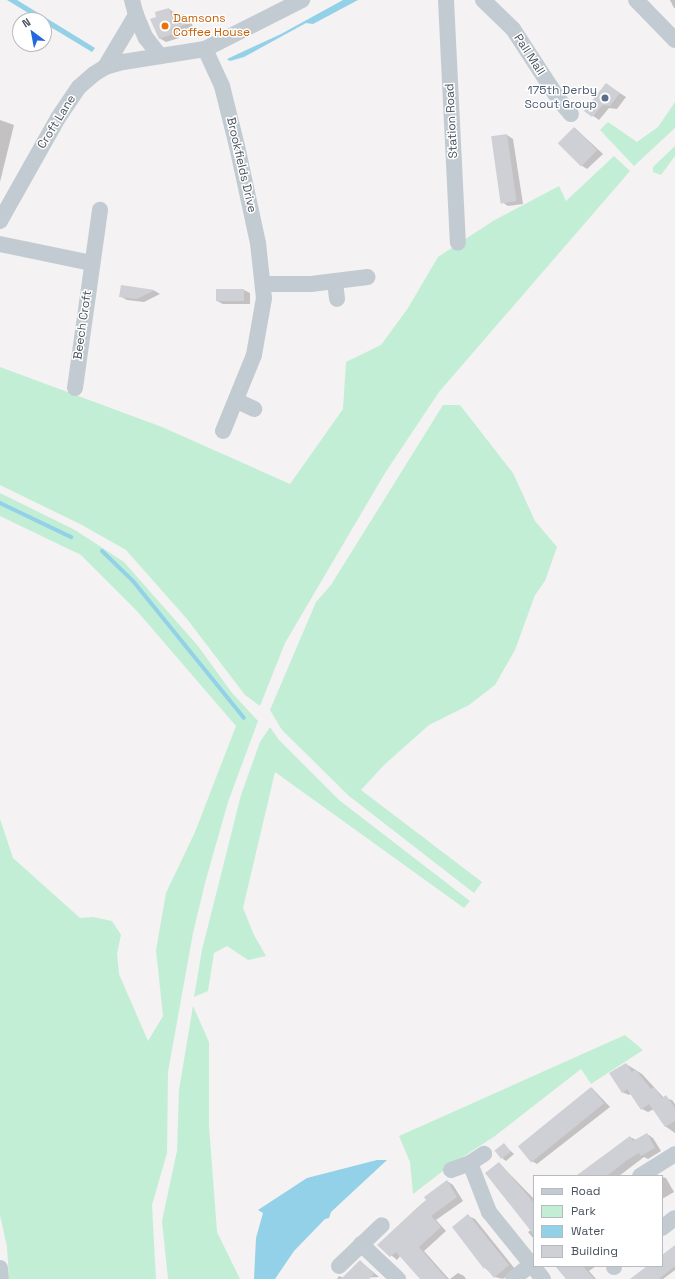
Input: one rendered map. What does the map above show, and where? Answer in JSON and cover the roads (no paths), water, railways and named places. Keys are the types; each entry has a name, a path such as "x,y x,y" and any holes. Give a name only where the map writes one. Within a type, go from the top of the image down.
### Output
{"street":[{"name":"Croft Lane","path":"0,221 70,99 79,87 105,67 152,57 205,49 302,0"},
{"name":"Station Road","path":"446,0 458,243"},
{"name":"Pall Mall","path":"483,0 513,29 560,101 571,114"},
{"path":"636,0 675,40"},
{"path":"134,8 152,57"},
{"path":"105,67 134,8"},
{"name":"Brookfields Drive","path":"205,49 222,86 237,146 254,224 263,284 258,339 237,401 223,431"},
{"name":"Beech Croft","path":"75,388 100,210"},
{"path":"0,244 92,263"},
{"path":"263,284 335,282 368,277"},
{"path":"335,282 337,299"},
{"path":"237,401 254,409"},
{"path":"451,1170 470,1163 484,1154"},
{"path":"642,1175 675,1154"},
{"path":"470,1163 489,1212 533,1263 513,1279"},
{"path":"663,1227 675,1218"},
{"path":"339,1266 382,1225"},
{"path":"361,1244 398,1279"},
{"path":"536,1267 543,1279"},
{"path":"0,1268 1,1279"}],"water":[{"path":"7,0 17,0 36,12 27,12"},
{"path":"343,0 358,0 313,24 306,23 244,57 230,61 227,59 281,34"},
{"path":"52,22 95,48 92,52 52,28"},
{"path":"377,1160 387,1160 331,1212 329,1218 325,1219 294,1251 275,1279 254,1279 256,1238 263,1213 258,1210 307,1178"}],"waterway":[{"path":"0,503 71,537"},
{"path":"102,551 133,581 244,718"}],"place":[{"name":"Damsons Coffee House","path":"165,26"},
{"name":"175th Derby Scout Group","path":"605,98"}]}
